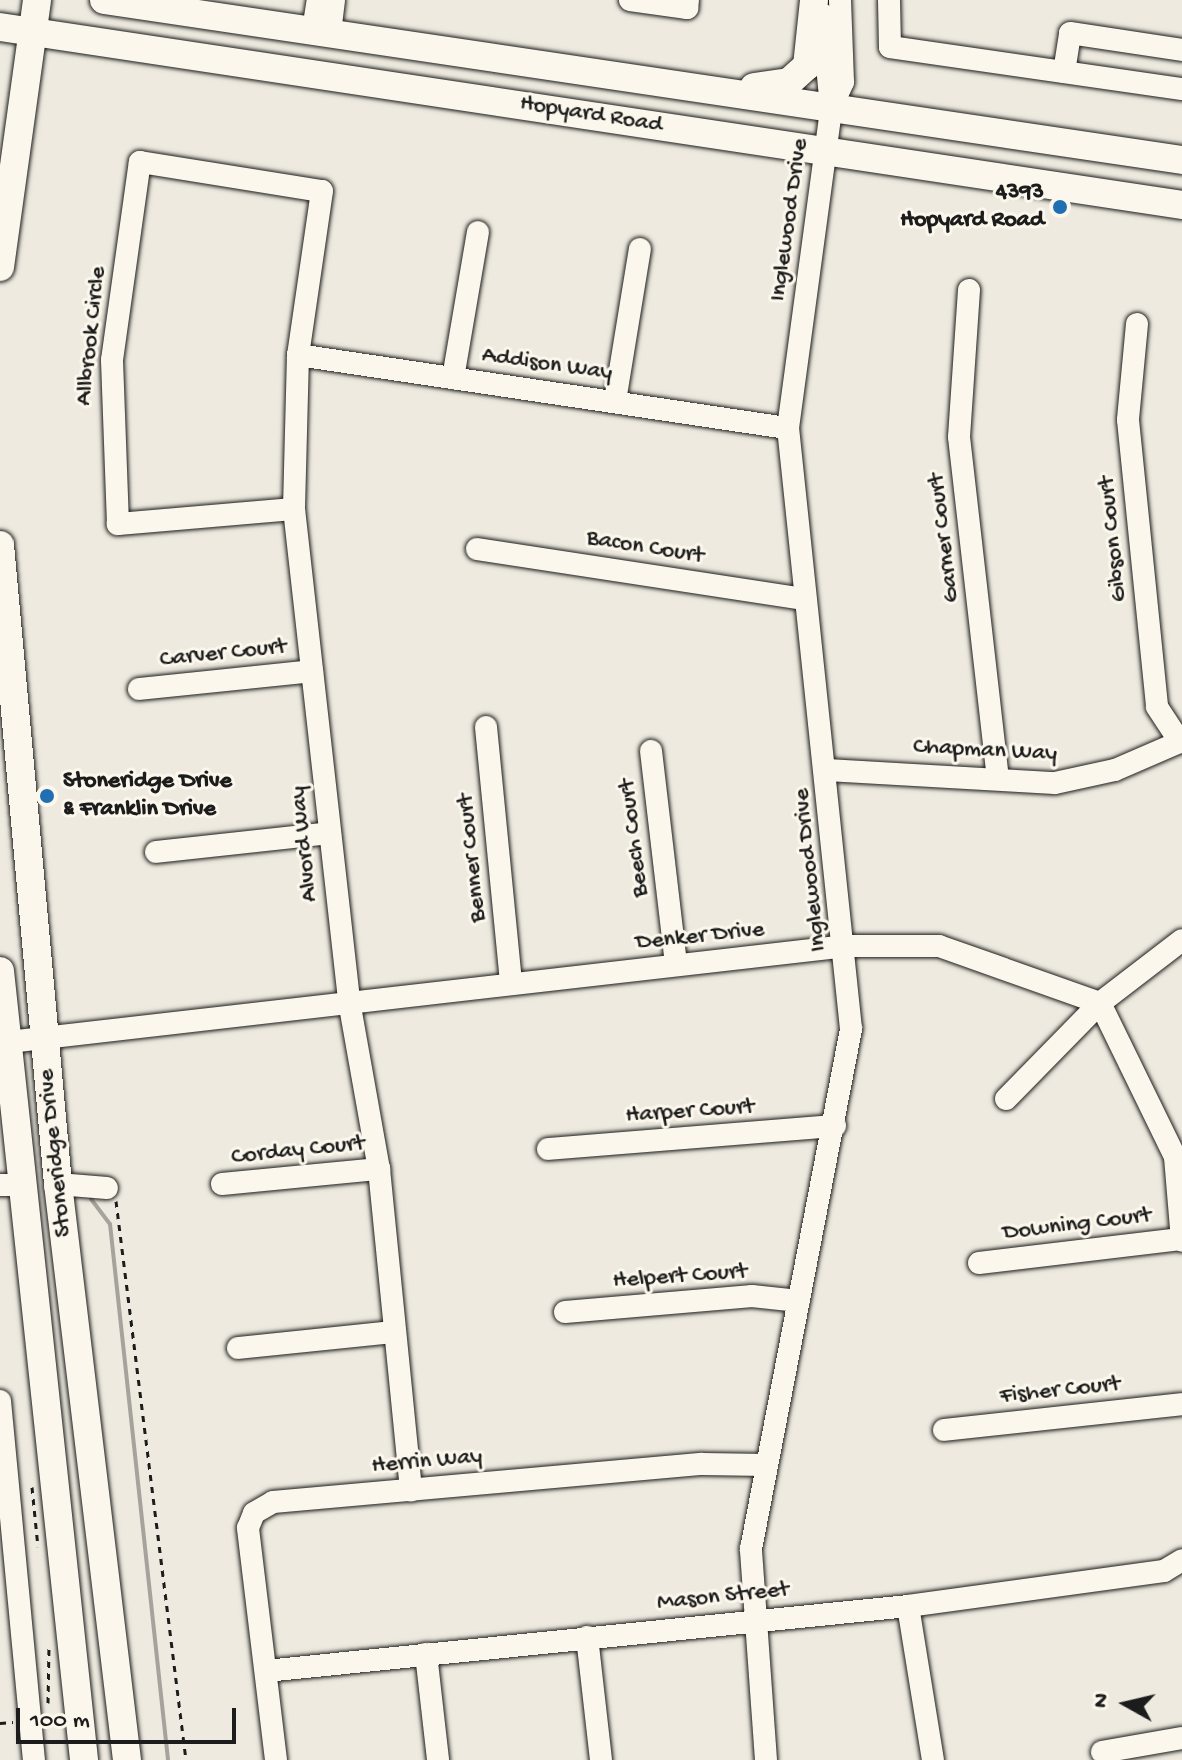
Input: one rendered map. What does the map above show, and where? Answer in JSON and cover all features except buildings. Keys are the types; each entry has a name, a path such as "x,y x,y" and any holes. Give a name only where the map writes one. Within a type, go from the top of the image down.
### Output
{"main road":[{"path":"0,267 37,0"},
{"name":"Hopyard Road","path":"104,0 150,4 1182,160"},
{"path":"707,90 796,78 810,58 814,0"},
{"name":"Hopyard Road","path":"0,27 1182,205"},
{"name":"Stoneridge Drive","path":"0,545 5,710 127,1760"},
{"name":"Stoneridge Drive","path":"0,971 12,1185 84,1760"}],"street":[{"path":"318,0 322,31"},
{"path":"322,31 334,0"},
{"path":"630,0 687,8 688,0"},
{"name":"Inglewood Drive","path":"766,1760 751,1621 751,1549 835,1126 851,1029 846,946 788,428 831,108 821,0"},
{"name":"Inglewood Drive","path":"831,108 843,82 840,0"},
{"path":"889,0 890,47 1182,89"},
{"path":"1064,72 1070,33 1182,50"},
{"name":"Allbrook Circle","path":"294,509 118,524 112,360 140,162 322,191"},
{"name":"Alvord Way","path":"322,191 298,355 294,509 349,1001 379,1169 411,1490"},
{"path":"453,378 478,232"},
{"path":"615,401 640,249"},
{"name":"Garner Court","path":"969,290 959,437 998,778"},
{"name":"Gibson Court","path":"1137,324 1128,420 1157,707 1181,742"},
{"name":"Addison Way","path":"298,355 788,428"},
{"name":"Bacon Court","path":"477,549 805,599"},
{"name":"Carver Court","path":"139,689 312,671"},
{"name":"Benner Court","path":"486,727 511,984"},
{"name":"Chapman Way","path":"827,770 1081,780 1181,742"},
{"name":"Beech Court","path":"651,751 676,965"},
{"path":"156,852 330,833"},
{"path":"1006,1099 1100,1003 1182,940"},
{"name":"Denker Drive","path":"3,1040 846,946 939,946 1100,1003"},
{"path":"1100,1003 1179,1157 1182,1240"},
{"name":"Harper Court","path":"548,1149 835,1126"},
{"name":"Corday Court","path":"222,1184 379,1169"},
{"path":"58,1184 107,1188"},
{"name":"Downing Court","path":"979,1263 1182,1240"},
{"name":"Helpert Court","path":"565,1312 752,1296 799,1301"},
{"path":"238,1348 394,1332"},
{"path":"0,1401 34,1760"},
{"name":"Fisher Court","path":"944,1430 1182,1404"},
{"name":"Herrin Way","path":"276,1760 248,1528 254,1513 273,1502 702,1464 767,1465"},
{"name":"Mason Street","path":"266,1671 908,1606 1164,1571 1182,1560"},
{"path":"908,1606 933,1760"},
{"path":"587,1637 601,1760"},
{"path":"426,1654 438,1760"},
{"path":"1102,1752 1182,1738"}],"path":[{"path":"107,1188 120,1207 186,1760"},
{"path":"31,1474 39,1555"},
{"path":"48,1719 49,1641"}],"waterway":[{"path":"91,1199 110,1224 168,1760"}],"place":[{"name":"4393 Hopyard Road","path":"1060,207"},
{"name":"Stoneridge Drive & Franklin Drive","path":"47,796"}]}
